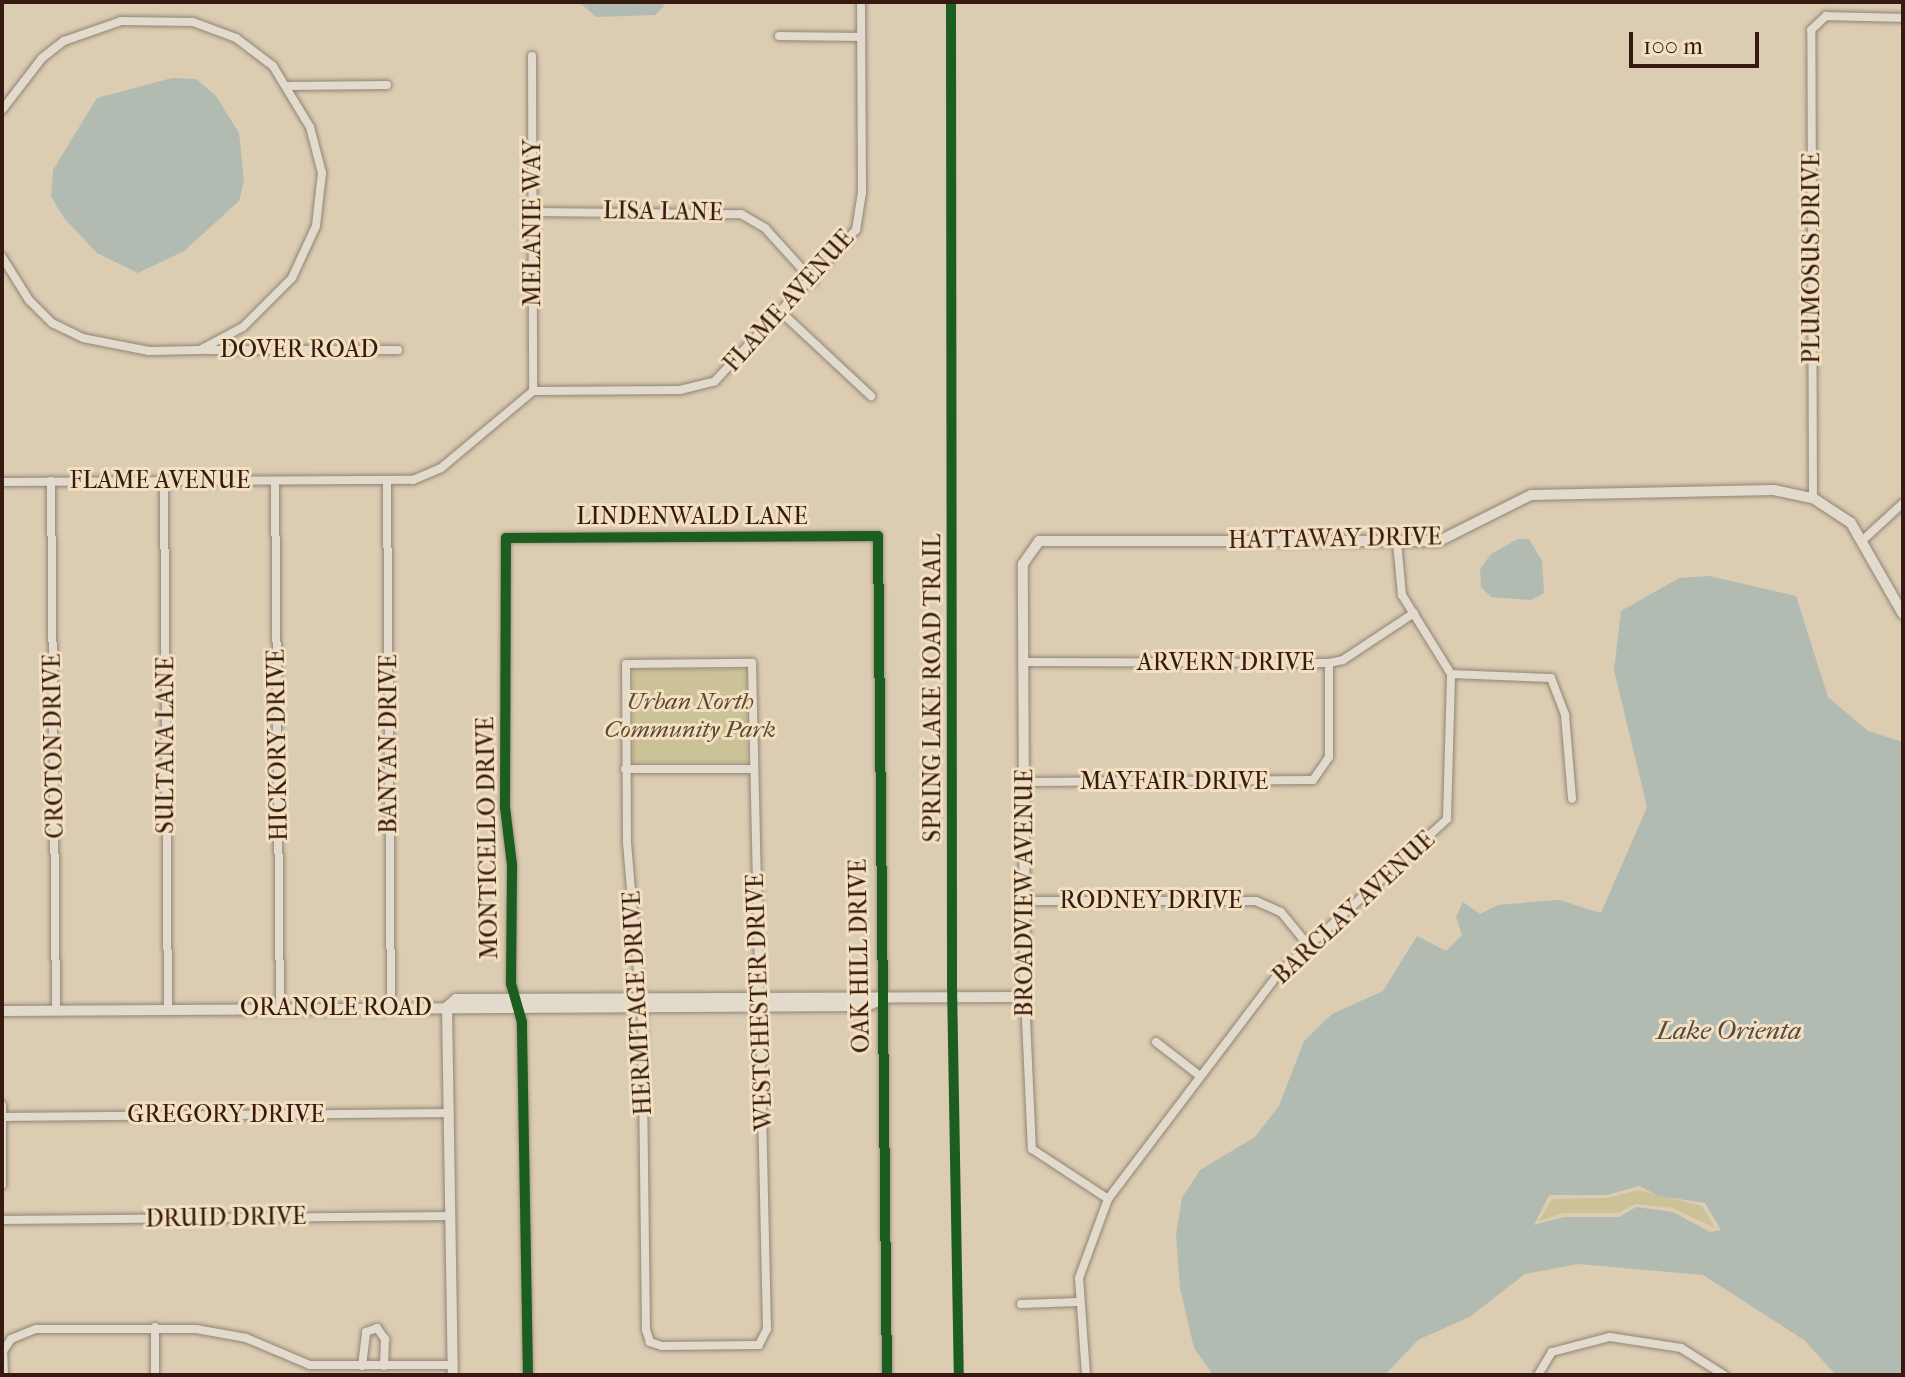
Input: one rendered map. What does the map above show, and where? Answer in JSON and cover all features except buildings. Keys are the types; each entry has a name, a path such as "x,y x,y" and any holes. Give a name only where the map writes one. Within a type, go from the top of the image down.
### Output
{"street":[{"name":"FLAME AVENUE","path":"2,482 387,480 427,477 533,391 698,387 727,372 847,244 860,214 861,2"},
{"path":"2,110 42,58 64,41 143,18 219,29 254,51 289,86 318,151 316,226 292,278 269,306 200,350"},
{"name":"PLUMOSUS DRIVE","path":"1813,498 1811,30 1816,19 1903,18"},
{"path":"779,36 861,37"},
{"name":"MELANIE WAY","path":"532,56 533,391"},
{"path":"289,86 387,85"},
{"name":"LISA LANE","path":"533,212 741,214 765,228 813,281"},
{"name":"DOVER ROAD","path":"2,257 29,300 52,323 83,338 149,351 398,350"},
{"path":"782,313 871,396"},
{"name":"BANYAN DRIVE","path":"387,480 391,1008"},
{"name":"CROTON DRIVE","path":"51,481 56,1010"},
{"name":"SULTANA LANE","path":"164,481 168,1009"},
{"name":"HICKORY DRIVE","path":"275,481 280,1009"},
{"name":"HATTAWAY DRIVE","path":"1030,546 1049,539 1397,542 1456,537 1496,509 1541,494 1759,489 1813,498 1842,515 1864,539 1903,614"},
{"path":"1864,539 1903,503"},
{"name":"LINDENWALD LANE","path":"506,538 878,536"},
{"name":"OAK HILL DRIVE","path":"878,536 880,1000 887,1375"},
{"name":"MONTICELLO DRIVE","path":"506,538 505,807 518,1004 528,1375"},
{"path":"1397,542 1398,583 1451,674 1551,678 1569,738 1572,799"},
{"name":"BROADVIEW AVENUE","path":"1030,546 1023,564 1024,901 1032,1149 1108,1199"},
{"name":"ARVERN DRIVE","path":"1024,662 1329,663 1343,660 1414,613"},
{"name":"WESTCHESTER DRIVE","path":"626,664 752,663 764,1341 650,1342"},
{"name":"MAYFAIR DRIVE","path":"1024,782 1304,782 1321,773 1329,757 1329,663"},
{"name":"HERMITAGE DRIVE","path":"626,664 625,769 640,1002 650,1342"},
{"name":"BARCLAY AVENUE","path":"1086,1375 1078,1302 1085,1250 1108,1199 1200,1076 1308,945 1447,819 1451,674"},
{"path":"625,769 754,769"},
{"name":"RODNEY DRIVE","path":"1024,901 1256,901 1281,912 1308,945"},
{"path":"447,1007 456,999 518,1004 759,1002 866,994 880,1000 1025,997"},
{"name":"ORANOLE ROAD","path":"2,1011 447,1007 453,1370"},
{"path":"1156,1042 1200,1076"},
{"path":"2,1105 2,1185"},
{"name":"GREGORY DRIVE","path":"2,1117 449,1113"},
{"name":"DRUID DRIVE","path":"2,1220 450,1216"},
{"path":"1021,1304 1078,1302"},
{"path":"4,1375 3,1351 25,1330 155,1327 220,1331 310,1365 453,1370"},
{"path":"155,1327 155,1375"},
{"path":"362,1366 366,1332 377,1328 385,1339 384,1366"},
{"path":"1538,1375 1544,1358 1576,1342 1624,1338 1681,1348 1724,1375"},
{"path":"307,1375 310,1365"}],"green space":[{"name":"Urban North Community Park","path":"633,669 747,669 747,762 633,762"},
{"path":"1638,1190 1702,1206 1715,1228 1673,1208 1635,1204 1618,1213 1564,1213 1539,1221 1552,1199 1607,1198"}],"water":[{"path":"579,2 663,2 664,6 655,15 596,17"},
{"path":"172,78 196,79 216,96 239,133 244,181 239,201 184,251 138,273 97,253 64,218 51,196 53,170 97,98"},
{"path":"1518,539 1529,539 1542,561 1544,593 1531,600 1491,597 1481,587 1480,569 1491,554"},
{"name":"Lake Orienta","path":"1709,576 1796,596 1828,697 1868,731 1903,742 1903,1375 1836,1375 1804,1340 1703,1275 1578,1264 1525,1274 1471,1316 1418,1340 1385,1375 1213,1375 1194,1348 1180,1288 1176,1235 1182,1198 1200,1170 1255,1137 1279,1106 1304,1041 1332,1014 1383,991 1417,936 1446,951 1462,935 1456,917 1463,902 1480,914 1498,905 1559,900 1601,913 1647,807 1614,670 1621,611 1679,578","holes":["1639,1186 1659,1196 1705,1203 1721,1230 1710,1232 1673,1212 1636,1207 1619,1217 1564,1217 1534,1225 1549,1195 1607,1195"]}],"cycle path":[{"name":"SPRING LAKE ROAD TRAIL","path":"951,2 952,985 959,1375"},
{"path":"528,1375 522,1022 511,984 512,865 505,807 506,538 878,536 887,1375"}]}
